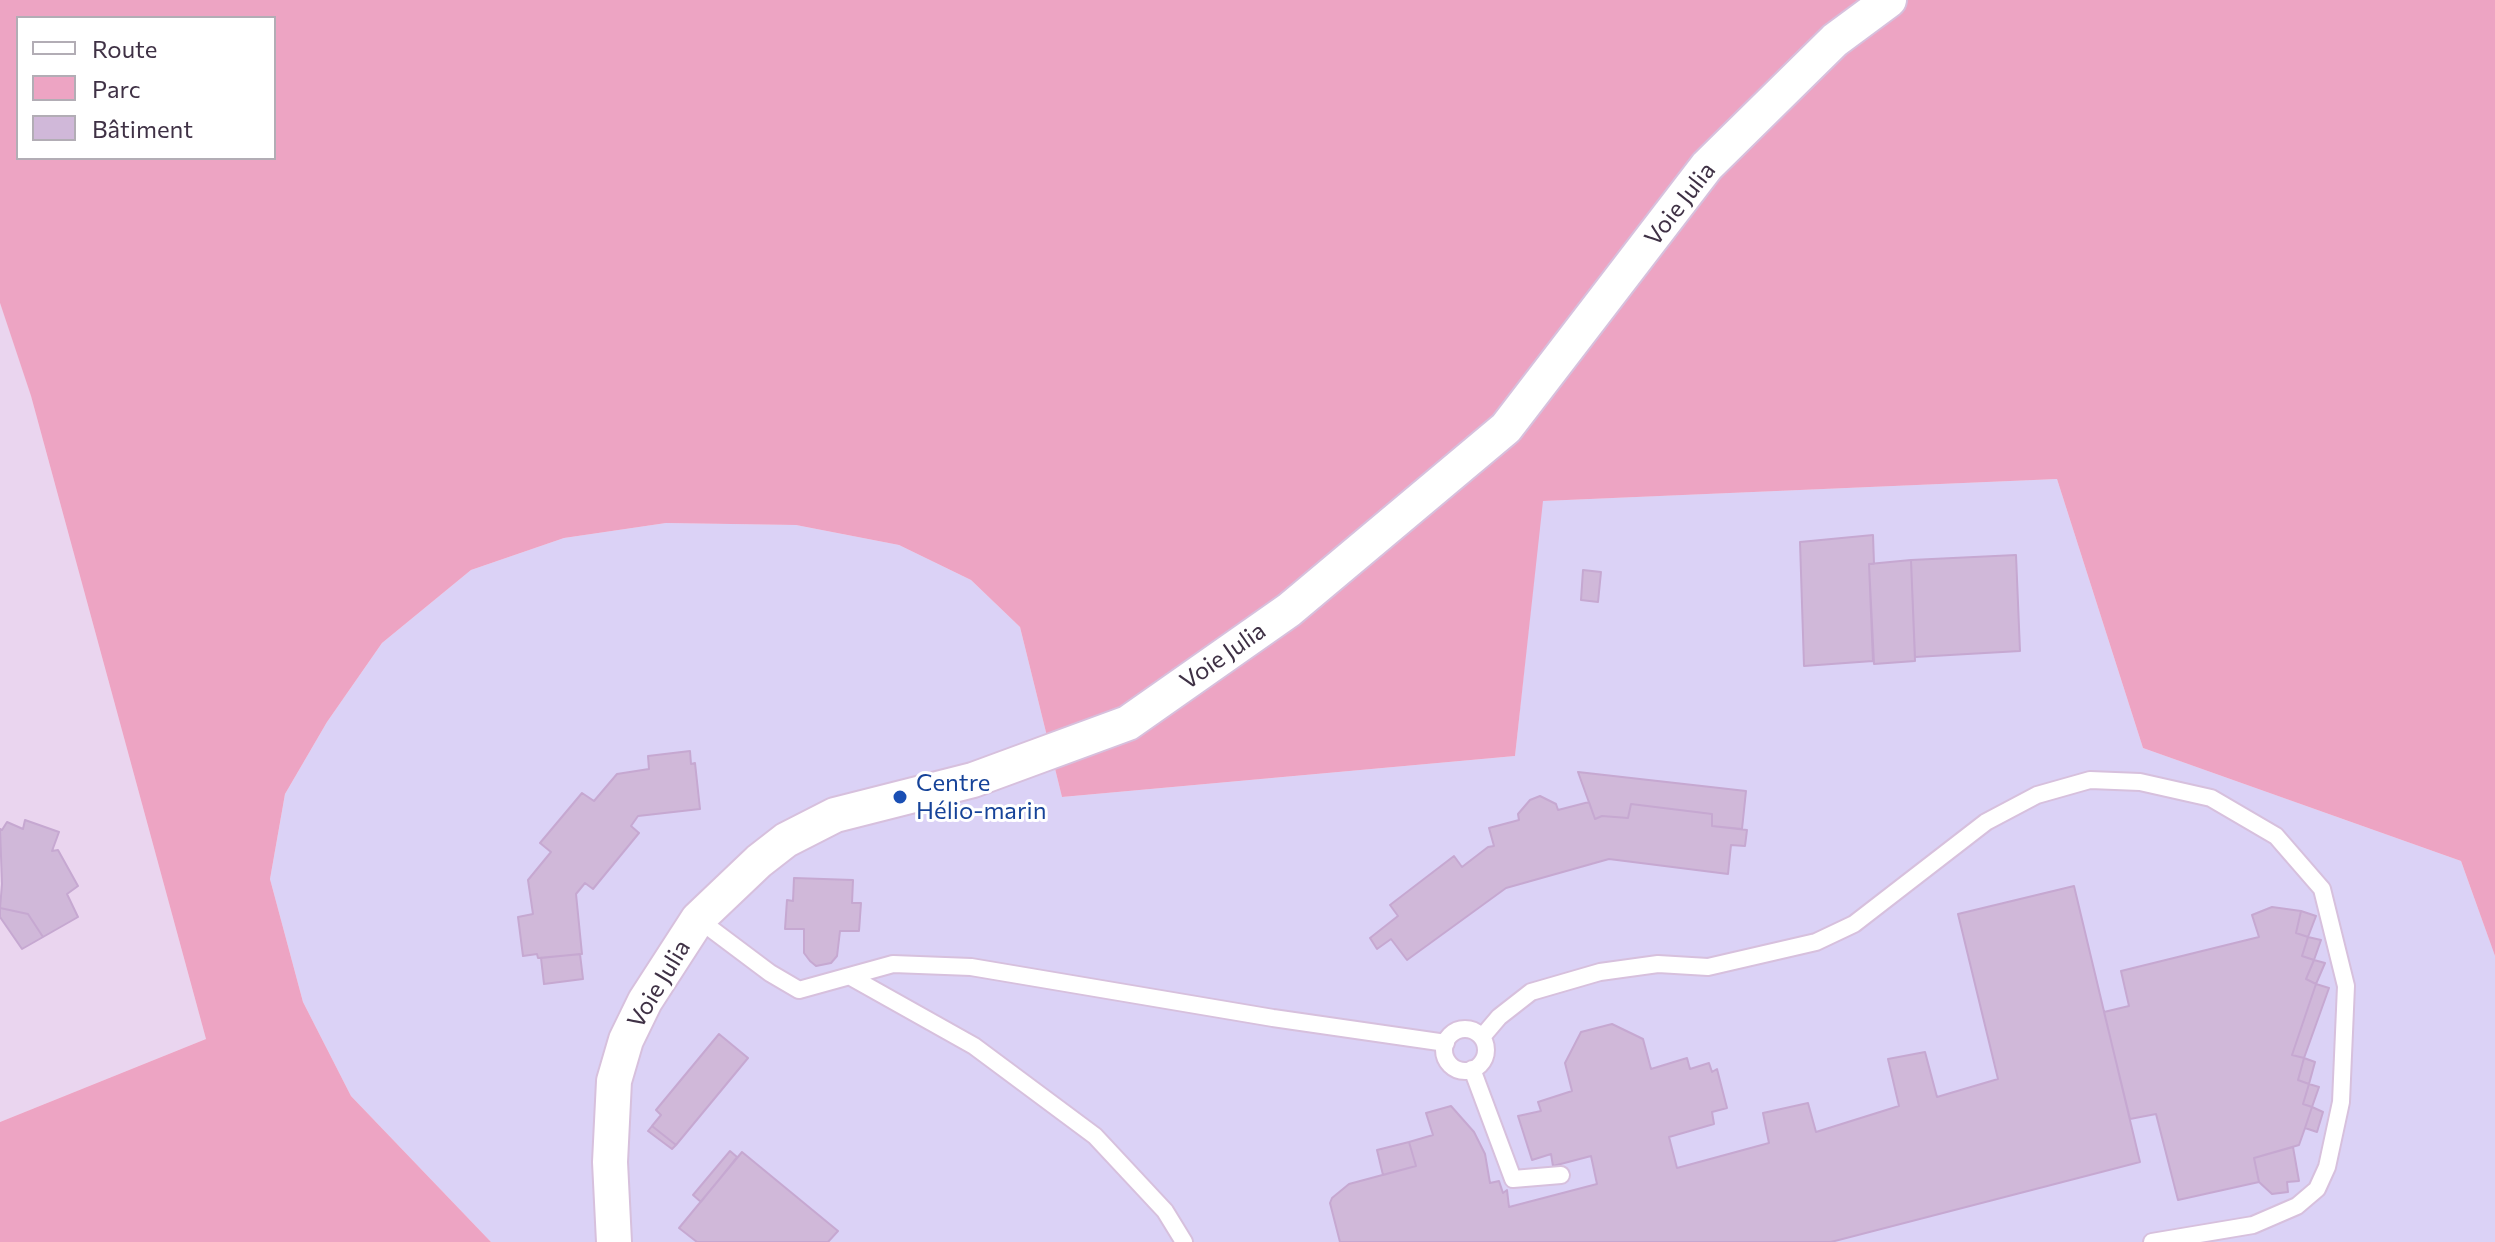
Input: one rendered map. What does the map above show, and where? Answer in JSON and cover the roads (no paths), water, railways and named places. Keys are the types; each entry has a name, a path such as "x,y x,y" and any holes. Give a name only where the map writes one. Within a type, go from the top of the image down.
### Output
{"street":[{"name":"Voie Julia","path":"614,1242 610,1162 614,1081 626,1040 645,1001 698,919 759,861 786,840 835,815 973,780 1128,723 1289,610 1506,428 1707,166 1835,40 1889,0"}],"lane":[{"path":"1482,1037 1499,1017 1531,992 1600,972 1658,964 1708,967 1816,942 1854,924 1986,822 2037,795 2090,780 2140,782 2211,798 2276,836 2322,889 2346,986 2341,1102 2327,1167 2317,1189 2297,1206 2253,1225 2152,1242"},
{"path":"698,919 770,973 799,990 893,964 971,967 1273,1018 1446,1043"},
{"path":"851,977 974,1046 1095,1136 1165,1211 1184,1242"},
{"path":"1463,1029 1482,1037 1486,1050 1481,1062 1472,1069 1463,1070 1452,1065 1445,1054 1451,1035 1463,1029"},
{"path":"1472,1069 1513,1179 1561,1175"}],"place":[{"name":"Centre Hélio-marin","path":"900,797"}]}
